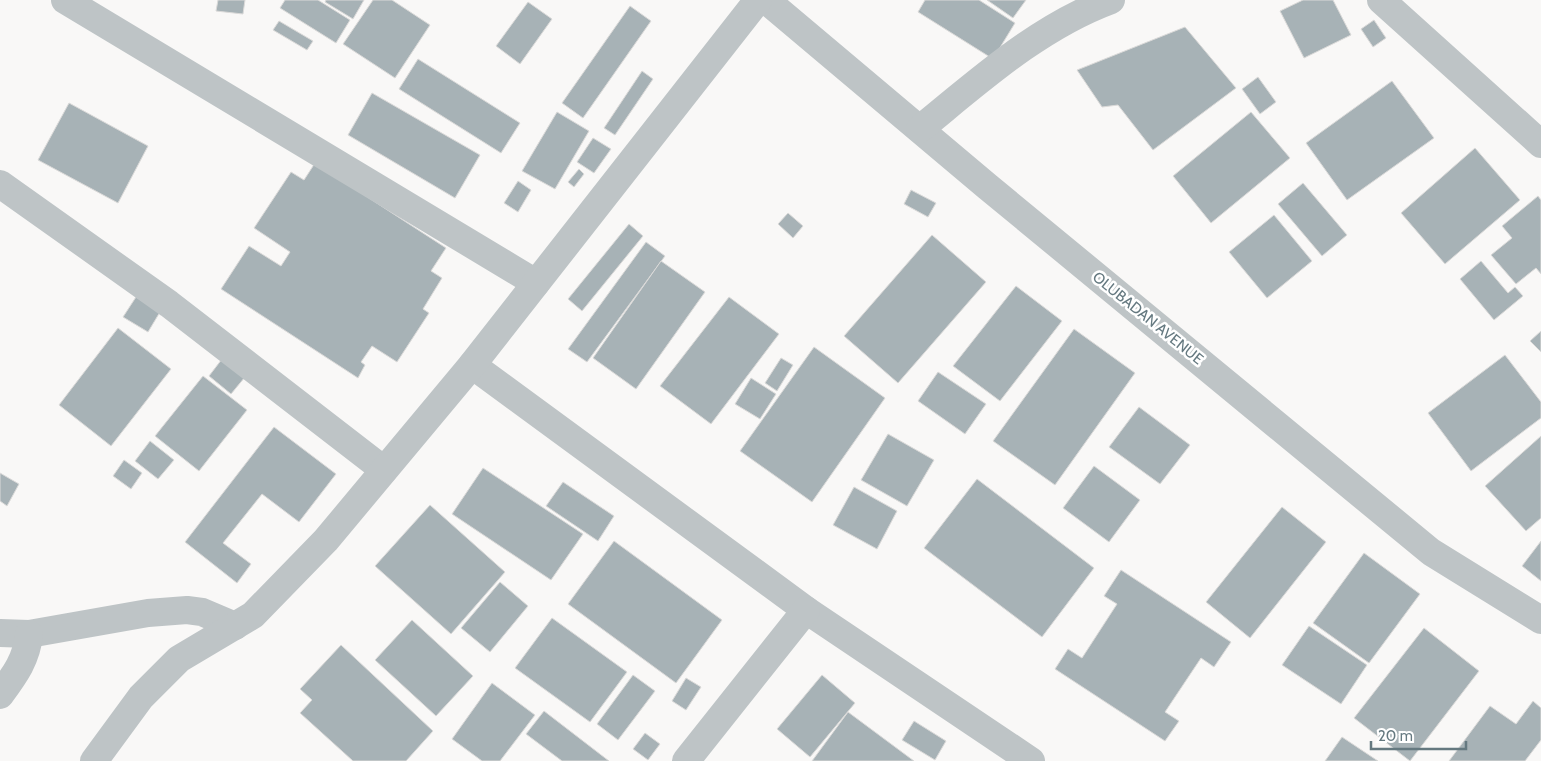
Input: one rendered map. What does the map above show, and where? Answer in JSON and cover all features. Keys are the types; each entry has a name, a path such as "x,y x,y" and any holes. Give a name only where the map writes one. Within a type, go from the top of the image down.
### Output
{"street":[{"path":"65,0 536,283"},
{"path":"94,761 141,697 179,659 253,615 319,546 472,365 758,0"},
{"name":"OLUBADAN AVENUE","path":"766,0 1431,552 1541,620"},
{"path":"920,129 1006,59 1085,10 1111,0"},
{"path":"1381,0 1541,144"},
{"path":"0,184 169,304 384,470"},
{"path":"472,365 806,610 1031,761"},
{"path":"0,632 29,634 148,613 187,610 202,612 235,626"},
{"path":"686,761 806,610"},
{"path":"0,695 20,666 28,649 29,634"}],"building":[{"path":"218,0 245,0 243,14 216,11"},
{"path":"285,0 318,0 350,20 336,43 280,8"},
{"path":"326,0 364,0 353,19 325,2"},
{"path":"373,0 392,0 430,25 395,78 343,44"},
{"path":"925,0 979,0 1015,23 993,59 918,12"},
{"path":"987,0 1026,0 1013,18"},
{"path":"1303,0 1333,0 1351,35 1304,58 1280,11"},
{"path":"528,2 552,19 520,64 496,46"},
{"path":"630,6 651,21 583,118 562,103"},
{"path":"1374,20 1386,38 1373,47 1361,29"},
{"path":"279,21 313,41 307,50 273,30"},
{"path":"1185,27 1236,88 1153,150 1118,105 1102,107 1077,70"},
{"path":"418,59 520,123 501,153 399,89"},
{"path":"642,71 653,79 615,135 604,128"},
{"path":"1258,77 1276,102 1260,114 1242,89"},
{"path":"1392,81 1434,138 1347,200 1306,143"},
{"path":"372,93 480,155 455,198 348,135"},
{"path":"69,103 148,146 118,203 38,160"},
{"path":"557,112 589,131 555,189 522,171"},
{"path":"1251,112 1290,158 1211,223 1173,176"},
{"path":"593,138 611,149 594,173 577,162"},
{"path":"1475,148 1520,200 1445,264 1401,213"},
{"path":"315,163 446,248 431,271 442,278 423,309 429,313 397,362 372,346 361,362 365,365 358,378 221,289 249,246 281,266 290,252 254,228 291,172 304,180"},
{"path":"579,169 584,174 574,187 568,182"},
{"path":"518,181 531,190 518,212 504,203"},
{"path":"1303,183 1347,235 1322,256 1278,204"},
{"path":"911,190 936,203 928,217 904,204"},
{"path":"1538,196 1541,200 1541,274 1536,268 1516,284 1491,255 1512,238 1502,226"},
{"path":"788,213 803,226 793,238 778,224"},
{"path":"1274,215 1312,261 1267,298 1229,252"},
{"path":"629,224 643,236 582,311 568,299"},
{"path":"932,235 986,282 898,383 844,336"},
{"path":"646,242 665,256 587,362 568,349"},
{"path":"661,261 705,292 636,389 593,358"},
{"path":"1481,261 1508,293 1515,287 1523,296 1494,320 1460,279"},
{"path":"1016,286 1062,321 1000,401 953,366"},
{"path":"136,297 160,312 148,332 123,317"},
{"path":"729,297 779,334 711,424 660,386"},
{"path":"118,328 171,369 111,446 59,405"},
{"path":"1074,329 1135,373 1055,485 993,441"},
{"path":"1541,331 1541,352 1530,341"},
{"path":"814,347 885,398 812,502 740,451"},
{"path":"1505,355 1541,402 1541,418 1471,471 1428,413"},
{"path":"781,358 793,365 777,391 765,383"},
{"path":"222,359 245,377 231,394 209,376"},
{"path":"938,372 986,404 965,434 918,401"},
{"path":"203,376 247,410 199,471 155,436"},
{"path":"751,378 776,394 760,419 735,404"},
{"path":"1139,407 1190,445 1160,484 1109,447"},
{"path":"274,427 336,474 299,522 262,494 223,543 251,564 237,583 185,542"},
{"path":"888,434 934,460 907,506 861,480"},
{"path":"1541,436 1541,518 1526,531 1485,486"},
{"path":"150,441 174,460 158,479 135,461"},
{"path":"124,460 142,473 131,489 113,476"},
{"path":"1094,466 1140,500 1109,542 1063,508"},
{"path":"483,468 583,534 551,580 452,514"},
{"path":"0,473 19,484 7,506 0,501"},
{"path":"977,479 1094,568 1042,637 924,548"},
{"path":"563,482 614,516 598,541 546,506"},
{"path":"854,487 897,511 877,549 833,525"},
{"path":"430,505 505,572 451,634 375,566"},
{"path":"1282,507 1326,542 1250,638 1206,602"},
{"path":"614,541 722,620 676,683 568,604"},
{"path":"1541,541 1541,581 1522,566"},
{"path":"1364,553 1420,594 1369,663 1313,623"},
{"path":"1121,570 1231,642 1214,667 1201,658 1165,712 1179,721 1165,741 1055,669 1068,649 1082,658 1117,604 1104,596"},
{"path":"500,582 528,606 490,652 461,628"},
{"path":"552,618 627,672 590,722 515,668"},
{"path":"412,620 473,676 436,716 375,660"},
{"path":"1309,626 1367,665 1341,704 1282,665"},
{"path":"1424,628 1479,671 1410,761 1354,718"},
{"path":"341,645 433,731 406,761 353,761 300,713 312,700 300,689"},
{"path":"633,675 655,691 618,740 597,724"},
{"path":"822,675 855,703 810,757 777,729"},
{"path":"686,678 701,687 686,710 672,701"},
{"path":"492,683 535,715 500,761 482,761 452,739"},
{"path":"1533,701 1541,708 1541,740 1525,761 1449,761 1490,706 1516,724"},
{"path":"544,711 609,761 562,761 526,734"},
{"path":"848,712 914,761 812,761"},
{"path":"914,721 946,741 935,760 902,740"},
{"path":"645,733 660,744 648,760 633,749"},
{"path":"1342,737 1378,761 1325,761"}]}
